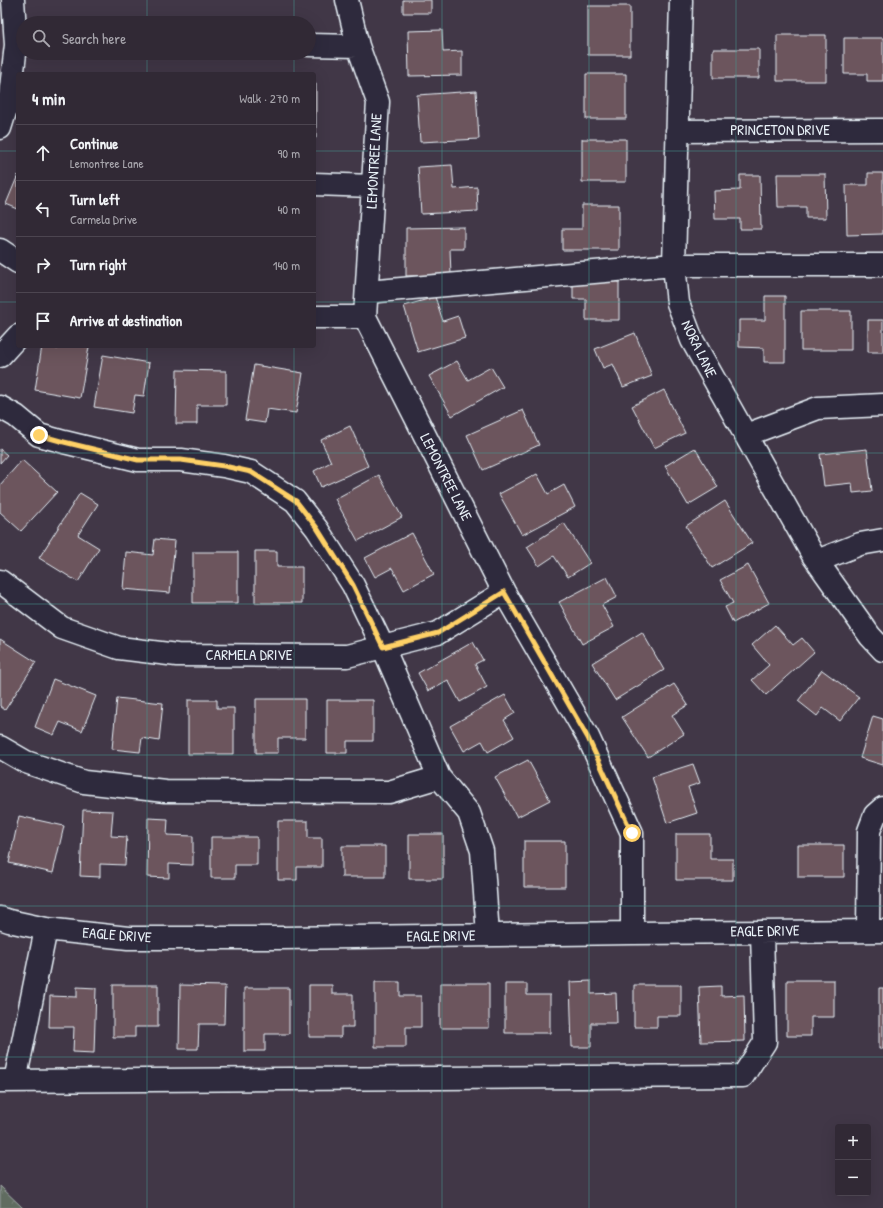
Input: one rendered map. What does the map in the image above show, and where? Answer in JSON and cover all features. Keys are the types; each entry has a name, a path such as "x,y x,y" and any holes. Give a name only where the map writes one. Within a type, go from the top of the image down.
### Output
{"street":[{"path":"13,0 16,22"},
{"name":"LEMONTREE LANE","path":"347,0 358,46 378,102 365,317 504,592 588,738 632,833 632,932"},
{"name":"NORA LANE","path":"681,0 674,265 678,303 692,340 817,561 870,636 883,650"},
{"path":"316,45 358,46"},
{"path":"0,128 10,96 16,60"},
{"name":"PRINCETON DRIVE","path":"677,131 883,130"},
{"path":"316,184 373,186"},
{"path":"0,250 16,261"},
{"path":"367,292 674,265 883,265"},
{"path":"316,317 365,317"},
{"path":"0,356 16,338"},
{"path":"746,435 818,408 883,406"},
{"path":"0,407 16,416 39,435 138,460 181,460 224,466 251,472 296,501 317,528 353,585 383,647 439,777 469,813 482,851 488,935"},
{"path":"817,561 860,544 883,540"},
{"name":"CARMELA DRIVE","path":"0,581 62,628 119,648 176,655 347,656 438,633 504,592"},
{"path":"0,747 26,762 84,782 165,791 389,792 439,777"},
{"path":"876,930 870,831 875,815 883,808"},
{"name":"EAGLE DRIVE","path":"0,918 46,929 128,938 284,938 632,932 876,930"},
{"path":"46,929 8,1081 743,1076 765,1042 762,932"}],"green space":[{"path":"0,1186 23,1208 0,1208"}],"building":[{"path":"403,0 431,0 431,13 403,13"},
{"path":"588,6 630,6 630,55 588,55"},
{"path":"442,30 443,52 462,51 462,75 409,76 408,31"},
{"path":"777,35 826,35 826,81 777,81"},
{"path":"844,38 883,38 883,81 867,81 867,74 844,74"},
{"path":"713,49 759,49 759,78 713,78"},
{"path":"586,74 626,74 626,119 586,119"},
{"path":"476,91 479,139 420,142 417,95"},
{"path":"582,139 626,139 626,182 582,182"},
{"path":"452,165 454,189 477,187 478,211 421,214 418,167"},
{"path":"868,173 883,173 883,234 847,235 846,185 868,185"},
{"path":"777,174 825,174 826,218 806,218 806,207 778,207"},
{"path":"740,175 760,175 761,229 740,229 740,219 715,219 714,191 740,190"},
{"path":"16,180 16,208 6,204"},
{"path":"582,205 619,205 619,250 562,250 562,229 582,229"},
{"path":"464,227 464,249 450,249 451,275 406,276 406,228"},
{"path":"573,276 619,276 619,320 586,320 586,299 573,299"},
{"path":"765,296 785,296 785,362 764,362 764,348 739,347 739,320 765,320"},
{"path":"435,297 443,321 458,316 465,338 418,352 404,306"},
{"path":"801,311 851,311 851,350 801,350"},
{"path":"868,320 883,320 883,352 868,352"},
{"path":"635,333 652,376 623,387 613,364 603,368 595,349"},
{"path":"42,348 89,348 80,398 35,390"},
{"path":"103,355 149,363 144,396 135,395 132,413 94,407"},
{"path":"457,361 468,380 491,367 503,387 452,416 429,376"},
{"path":"254,365 303,373 296,413 267,409 265,423 245,420"},
{"path":"177,370 226,371 226,405 197,405 197,424 176,424"},
{"path":"664,390 685,433 654,448 632,406"},
{"path":"523,410 539,445 483,470 467,435"},
{"path":"350,426 368,466 321,487 314,471 331,462 321,440"},
{"path":"695,448 718,487 688,505 665,466"},
{"path":"0,449 7,455 0,463"},
{"path":"867,449 872,491 853,493 852,483 824,486 820,454"},
{"path":"22,460 57,492 21,531 0,512 0,485"},
{"path":"537,474 548,494 564,485 575,507 522,535 499,494"},
{"path":"379,475 402,517 358,541 335,499"},
{"path":"80,493 98,504 78,535 99,548 78,582 39,558"},
{"path":"725,501 752,543 712,568 686,526"},
{"path":"564,523 590,563 568,577 554,556 539,566 527,547"},
{"path":"412,533 434,574 404,590 392,568 375,577 365,558"},
{"path":"155,539 175,541 170,593 123,589 126,552 153,555"},
{"path":"255,551 277,551 277,567 302,567 302,603 255,603"},
{"path":"193,552 238,552 238,603 193,603"},
{"path":"748,565 769,603 733,623 725,607 733,603 720,580"},
{"path":"607,577 617,597 602,605 614,627 582,644 559,602"},
{"path":"775,625 793,645 802,638 814,652 766,695 752,680 769,665 752,645"},
{"path":"642,632 664,670 615,700 592,663"},
{"path":"0,639 36,662 5,710 0,706"},
{"path":"473,642 483,660 475,664 487,687 460,702 448,680 428,691 418,673"},
{"path":"822,670 859,697 840,721 823,708 817,716 798,701"},
{"path":"53,679 96,696 82,731 60,722 54,735 35,727"},
{"path":"674,684 688,705 672,715 684,734 648,757 622,717"},
{"path":"505,695 515,713 504,720 514,737 488,752 482,741 464,751 450,726"},
{"path":"117,698 163,703 159,741 142,738 140,752 112,749"},
{"path":"256,699 305,699 305,738 278,738 278,753 256,753"},
{"path":"188,700 217,700 217,708 234,708 234,754 188,754"},
{"path":"327,700 373,700 373,741 347,741 347,753 327,753"},
{"path":"873,716 883,719 883,765 860,758"},
{"path":"528,760 550,800 517,817 495,777"},
{"path":"693,764 700,783 688,787 697,813 667,823 652,777"},
{"path":"83,810 113,811 111,836 127,837 125,865 100,864 100,877 80,876"},
{"path":"19,816 64,826 53,873 9,863"},
{"path":"148,818 168,819 167,835 193,836 193,865 169,864 169,878 147,877"},
{"path":"278,821 308,821 308,838 322,838 322,867 297,867 297,880 278,880"},
{"path":"409,834 443,834 443,879 409,879"},
{"path":"676,834 710,834 710,859 733,859 733,880 676,880"},
{"path":"211,837 257,837 257,865 235,865 235,878 211,878"},
{"path":"524,841 565,841 565,887 524,887"},
{"path":"798,845 844,845 844,877 798,877"},
{"path":"342,846 385,846 385,877 342,877"},
{"path":"787,980 834,980 834,1017 811,1017 811,1036 787,1036"},
{"path":"591,981 591,994 616,993 617,1023 591,1023 591,1047 572,1047 570,982"},
{"path":"375,982 400,982 400,996 421,996 421,1027 406,1027 406,1047 375,1047"},
{"path":"440,983 489,983 489,1028 440,1028"},
{"path":"505,984 527,984 527,995 550,995 550,1033 505,1033"},
{"path":"113,985 158,985 158,1027 135,1027 135,1037 113,1037"},
{"path":"180,985 225,986 224,1024 199,1024 198,1049 179,1049"},
{"path":"309,985 332,985 332,994 353,994 353,1027 341,1027 341,1037 309,1037"},
{"path":"634,985 681,985 681,1016 657,1016 657,1027 634,1027"},
{"path":"721,986 721,996 744,995 745,1041 701,1042 699,987"},
{"path":"77,987 96,988 94,1053 73,1052 74,1027 49,1027 50,996 77,997"},
{"path":"244,988 289,988 289,1034 265,1034 265,1051 244,1051"},
{"path":"879,988 883,988 883,1049 879,1049"}],"route":[{"path":"39,435 138,460 181,460 224,466 251,472 296,501 317,528 353,585 383,647 438,633 504,592 588,738 632,833"}]}
